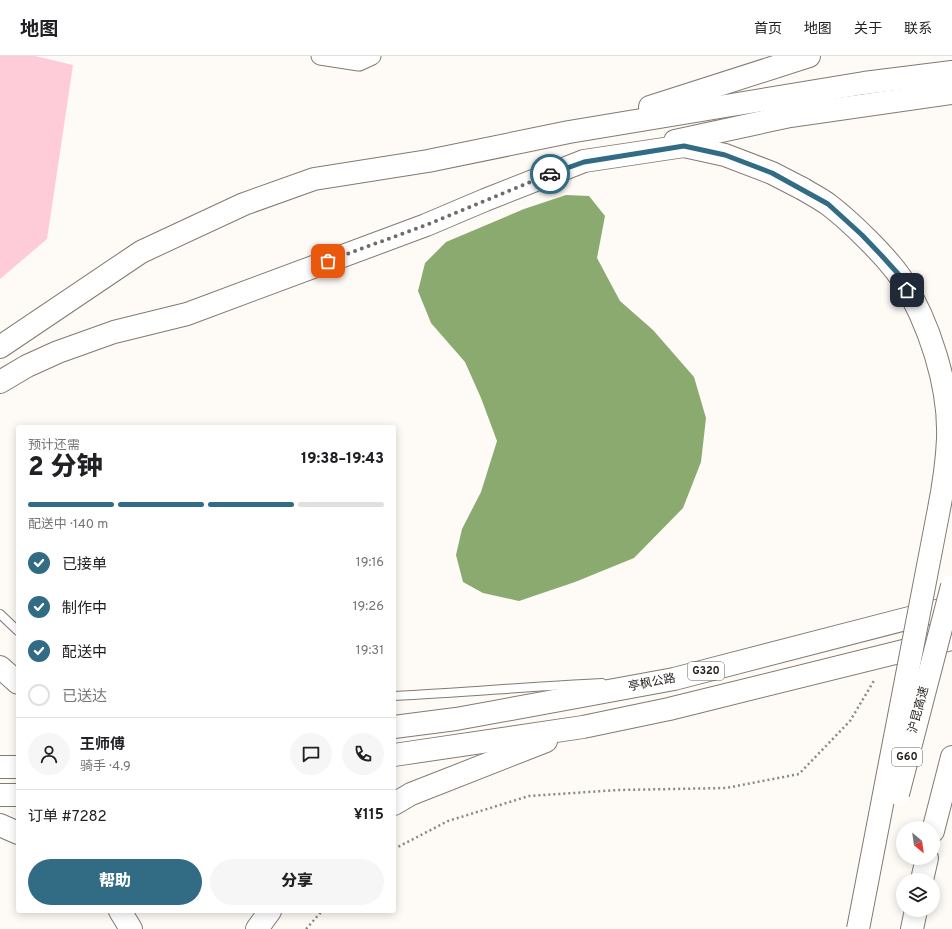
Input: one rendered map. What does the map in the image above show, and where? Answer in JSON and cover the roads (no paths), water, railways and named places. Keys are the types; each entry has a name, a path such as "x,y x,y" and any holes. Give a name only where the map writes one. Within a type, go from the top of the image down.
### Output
{"highway":[{"path":"570,132 809,56"},
{"path":"3,347 141,252 244,204 314,179 428,161 570,132 864,82 952,72"},
{"path":"0,382 27,366 58,352 114,332 187,314 426,225 484,200 584,162 790,116 952,93"},
{"path":"584,162 684,146 725,155 772,173 803,189 828,204 862,235 901,277 928,333 938,358 945,399 948,437 946,471 858,929"},
{"path":"0,395 27,366"},
{"name":"沪昆高速","path":"867,929 896,801 952,586"},
{"name":"亭枫公路","path":"396,727 456,718 674,679 952,607"},
{"name":"G320","path":"396,755 583,727 669,710 952,638"},
{"path":"0,667 16,680"},
{"path":"396,722 456,718"},
{"path":"396,803 411,794 583,727"},
{"path":"936,821 952,757"},
{"path":"0,767 16,767"},
{"path":"0,795 16,795"},
{"path":"0,825 16,832"},
{"path":"121,913 131,929"},
{"path":"257,929 269,913"},
{"path":"912,929 915,917"}],"street":[{"path":"320,56 359,62 372,56"}],"lane":[{"path":"0,614 16,629"},
{"path":"396,696 469,693 551,685 674,679"}]}
